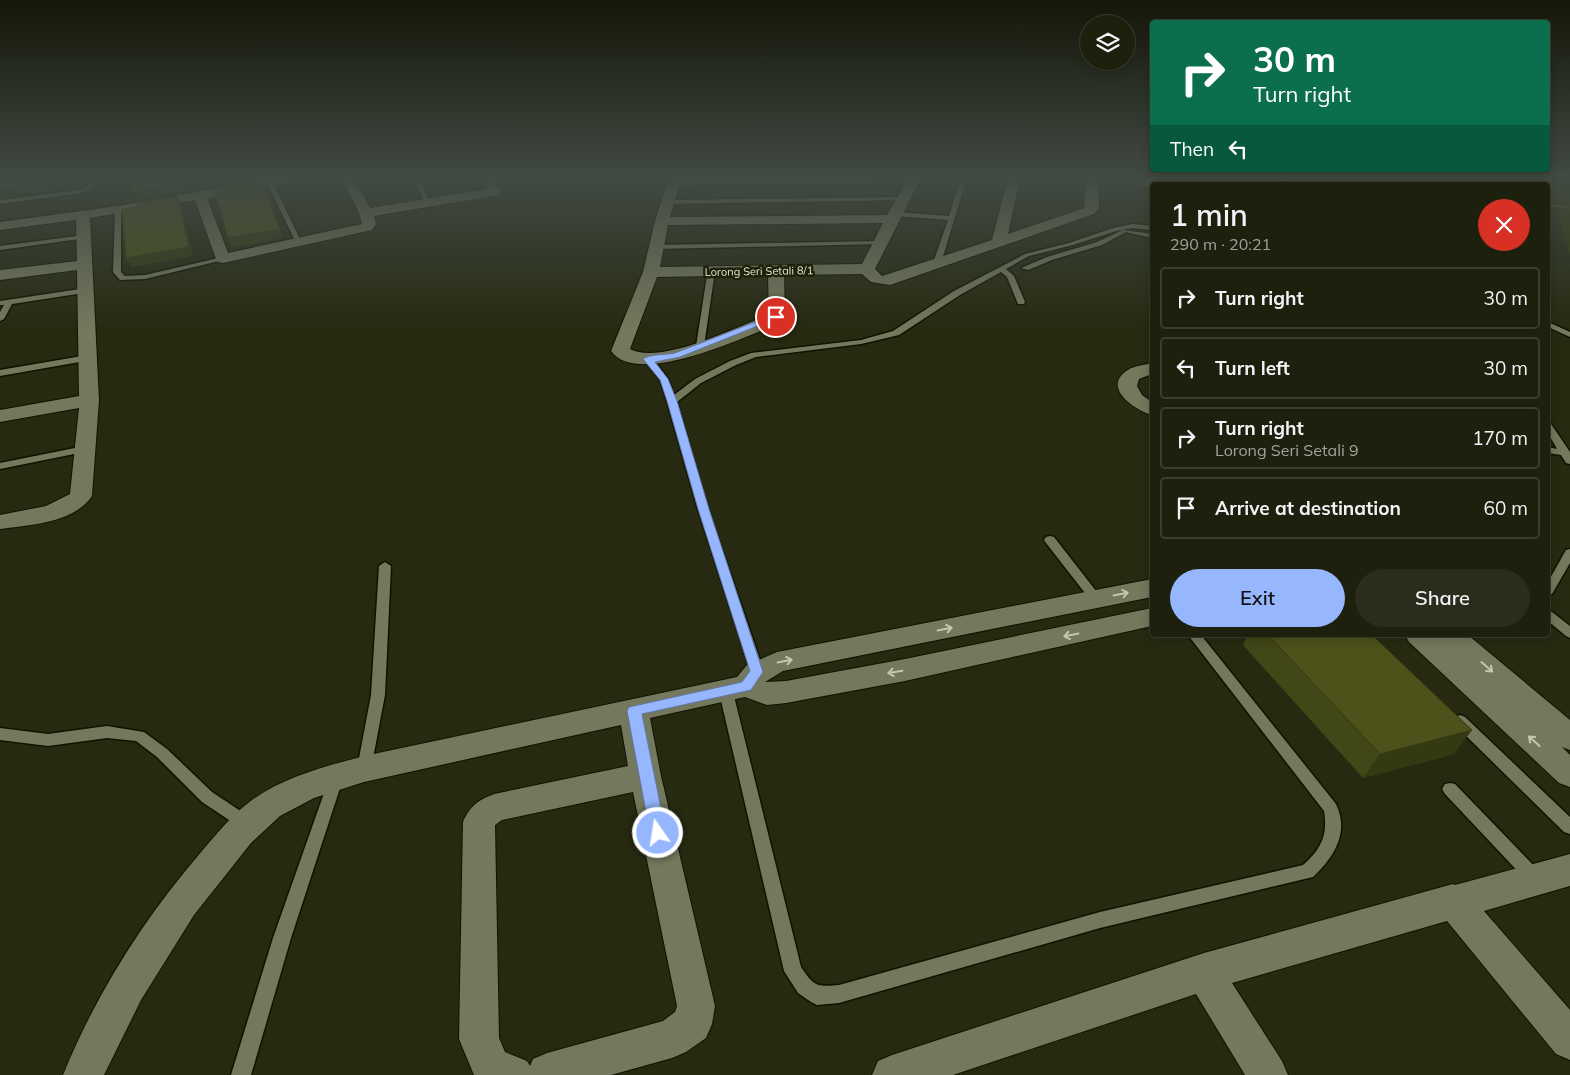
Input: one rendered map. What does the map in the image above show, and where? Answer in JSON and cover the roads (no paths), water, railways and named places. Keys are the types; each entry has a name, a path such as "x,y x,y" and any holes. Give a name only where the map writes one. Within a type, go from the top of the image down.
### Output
{"street":[{"path":"0,522 56,511 76,502 81,496 89,400 85,228"},
{"path":"212,228 223,259 362,228"},
{"path":"660,228 650,272 620,351 640,358 667,358 776,317 776,271"},
{"path":"887,228 867,268 870,275 879,280 890,280 1038,228"},
{"path":"999,241 1002,228"},
{"path":"0,275 86,264"},
{"name":"Lorong Seri Setali 8/1","path":"650,272 867,268"},
{"path":"1150,369 1134,373 1128,378 1126,385 1129,393 1137,401 1150,408"},
{"path":"0,416 89,400"},
{"path":"749,686 777,662 1150,588"},
{"path":"83,1075 103,1030 137,968 202,876 247,824 268,807 293,793 351,772 749,686 906,670 1150,617"},
{"path":"1420,637 1570,774"},
{"path":"1452,637 1570,738"},
{"path":"634,711 646,776 696,1006 692,1024 672,1038 535,1075 492,1069 479,1039 479,822 484,815 494,808 646,776"},
{"path":"903,1073 1204,972 1453,901 1570,870"},
{"path":"1453,901 1570,1040"},
{"path":"1204,972 1268,1075"}],"lane":[{"path":"118,228 117,272 122,278 136,279 223,259"},
{"path":"292,228 299,243"},
{"path":"937,263 949,228"},
{"path":"672,401 698,382 749,357 862,342 896,333 957,293 1027,255 1125,228"},
{"path":"1119,230 1150,236"},
{"path":"1025,268 1043,260 1090,248 1112,239 1119,230"},
{"path":"0,248 85,237"},
{"path":"656,247 881,242"},
{"path":"1002,270 1010,276 1021,302"},
{"path":"700,346 711,271"},
{"path":"0,303 87,290"},
{"path":"0,319 9,302"},
{"path":"1550,325 1570,335"},
{"path":"0,373 88,358"},
{"path":"640,358 664,379 703,509 749,686 793,971 804,986 817,996 839,994 1100,920 1306,872 1323,859 1331,842 1335,824 1331,808 1196,637"},
{"path":"1550,429 1568,457"},
{"path":"0,466 85,449"},
{"path":"1550,451 1568,457"},
{"path":"1050,540 1096,599"},
{"path":"1550,588 1570,553"},
{"path":"241,1075 282,938 351,772 378,695 385,566"},
{"path":"1550,617 1570,633"},
{"path":"1449,710 1570,827"},
{"path":"0,734 48,740 107,732 138,736 162,753 207,796 247,824"},
{"path":"1450,789 1535,879"}]}
